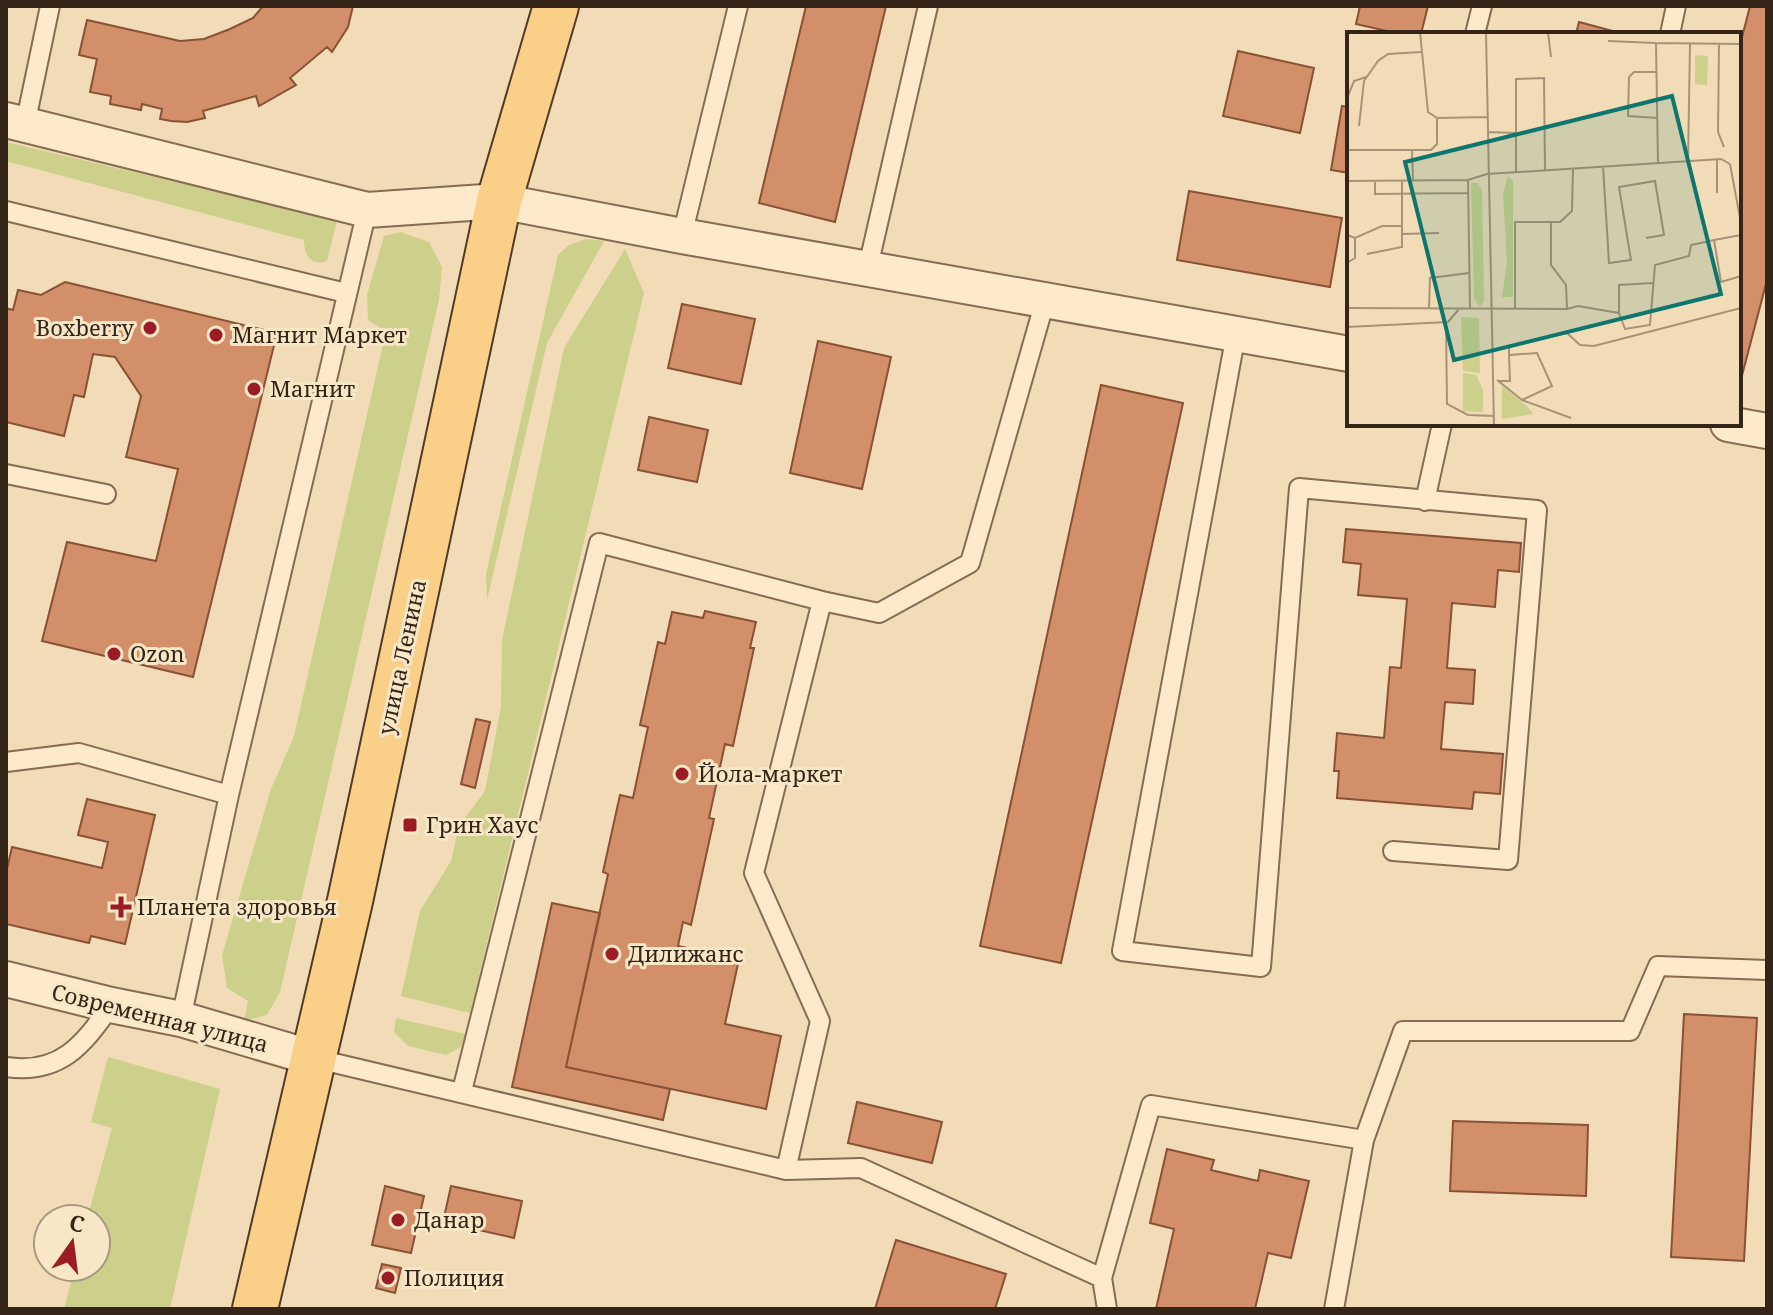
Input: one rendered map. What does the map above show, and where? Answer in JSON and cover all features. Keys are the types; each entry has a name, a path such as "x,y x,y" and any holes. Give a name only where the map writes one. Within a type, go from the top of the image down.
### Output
{"main road":[{"name":"улица Ленина","path":"255,1309 350,901 499,201 556,6"}],"street":[{"path":"15,122 367,210 499,201 1347,354"},
{"path":"1739,426 1767,431"},
{"name":"Современная улица","path":"6,979 181,1019 313,1058"}],"lane":[{"path":"15,122 50,6"},
{"path":"682,236 738,6"},
{"path":"868,267 928,6"},
{"path":"1476,32 1482,6"},
{"path":"1670,32 1676,6"},
{"path":"181,1019 229,795 367,210"},
{"path":"6,211 346,293"},
{"path":"462,1091 599,543 879,613 970,563 1045,301"},
{"path":"1236,334 1122,951 1261,967 1299,488 1537,510 1508,860 1393,851"},
{"path":"1425,501 1442,426"},
{"path":"6,474 106,494"},
{"path":"786,1170 820,1021 754,873 822,601"},
{"path":"6,762 79,753 229,795"},
{"path":"1334,1309 1364,1140 1403,1031 1630,1031 1658,966 1767,970"},
{"path":"7,1072 47,1067 69,1054 94,1029 111,1005"},
{"path":"313,1058 786,1170 861,1168 1102,1278"},
{"path":"1107,1309 1102,1278 1151,1105 1364,1140"}],"green space":[{"path":"6,142 337,220 327,261 312,261 305,250 304,240 6,161"},
{"path":"400,232 429,242 442,267 439,300 280,992 267,1015 244,1021 248,1001 227,988 222,955 271,789 294,736 386,331 368,320 367,295 384,236"},
{"path":"586,239 604,241 547,343 487,600 486,574 558,255 569,245"},
{"path":"625,249 644,293 470,1013 401,996 420,911 451,861 459,826 485,791 501,706 502,640 564,348"},
{"path":"396,1018 466,1034 461,1047 446,1055 408,1046 394,1032"},
{"path":"108,1057 220,1089 170,1309 64,1309 71,1283 112,1283 112,1203 91,1203 112,1128 91,1122"}],"building":[{"path":"263,6 353,6 348,27 332,52 327,47 290,78 296,85 259,106 256,96 203,111 205,118 187,122 171,121 160,119 162,109 142,104 141,110 110,104 111,96 90,92 97,59 79,55 87,20 180,41 204,39 230,29 253,18"},
{"path":"806,6 886,6 835,222 759,203"},
{"path":"1360,6 1428,6 1422,32 1391,32 1356,24"},
{"path":"1750,6 1767,6 1767,280 1741,379 1741,41"},
{"path":"1579,22 1616,32 1576,32"},
{"path":"1238,51 1314,68 1300,133 1223,116"},
{"path":"1342,106 1347,107 1347,173 1331,170"},
{"path":"1189,191 1342,218 1330,287 1177,260"},
{"path":"65,282 277,333 193,677 42,641 67,542 156,561 178,469 126,457 141,396 115,357 93,354 84,397 74,395 64,436 6,422 6,308 13,310 18,290 41,295"},
{"path":"682,304 755,319 741,384 668,368"},
{"path":"818,341 891,357 862,489 790,473"},
{"path":"1101,385 1183,403 1061,963 980,946"},
{"path":"649,417 708,430 697,482 638,470"},
{"path":"1346,529 1521,543 1519,572 1498,570 1495,607 1452,603 1447,668 1475,670 1473,704 1445,702 1441,749 1503,754 1500,794 1474,792 1472,809 1337,798 1339,771 1334,771 1337,733 1384,738 1390,667 1401,668 1407,599 1358,595 1361,564 1343,562"},
{"path":"705,611 756,622 750,648 754,648 733,746 725,744 709,818 714,819 691,925 683,922 678,946 739,959 725,1024 781,1036 766,1109 566,1067 608,874 603,872 620,795 633,798 648,727 640,725 658,642 665,644 672,612 703,618"},
{"path":"476,719 490,722 475,788 461,784"},
{"path":"87,799 155,815 125,944 91,936 89,943 6,924 6,873 12,847 102,868 108,842 78,835"},
{"path":"552,903 600,913 566,1067 670,1089 663,1120 512,1087"},
{"path":"1684,1014 1757,1018 1744,1261 1671,1257"},
{"path":"857,1102 942,1122 932,1163 848,1143"},
{"path":"1453,1121 1588,1125 1586,1196 1450,1191"},
{"path":"1167,1149 1214,1160 1211,1170 1258,1181 1260,1170 1309,1181 1291,1258 1268,1253 1255,1309 1156,1309 1174,1229 1150,1223"},
{"name":"Данар","path":"385,1186 424,1196 411,1253 372,1245"},
{"path":"451,1186 522,1201 514,1238 443,1222"},
{"path":"896,1240 1006,1274 995,1309 875,1309"},
{"name":"Полиция","path":"382,1264 401,1268 395,1293 376,1288"}],"place":[{"name":"Boxberry","path":"150,328"},
{"name":"Магнит Маркет","path":"216,335"},
{"name":"Магнит","path":"254,389"},
{"name":"Ozon","path":"114,654"},
{"name":"Йола-маркет","path":"682,774"},
{"name":"Грин Хаус","path":"410,825"},
{"name":"Планета здоровья","path":"121,907"},
{"name":"Дилижанс","path":"612,954"},
{"name":"Данар","path":"398,1220"},
{"name":"Полиция","path":"388,1278"}]}
